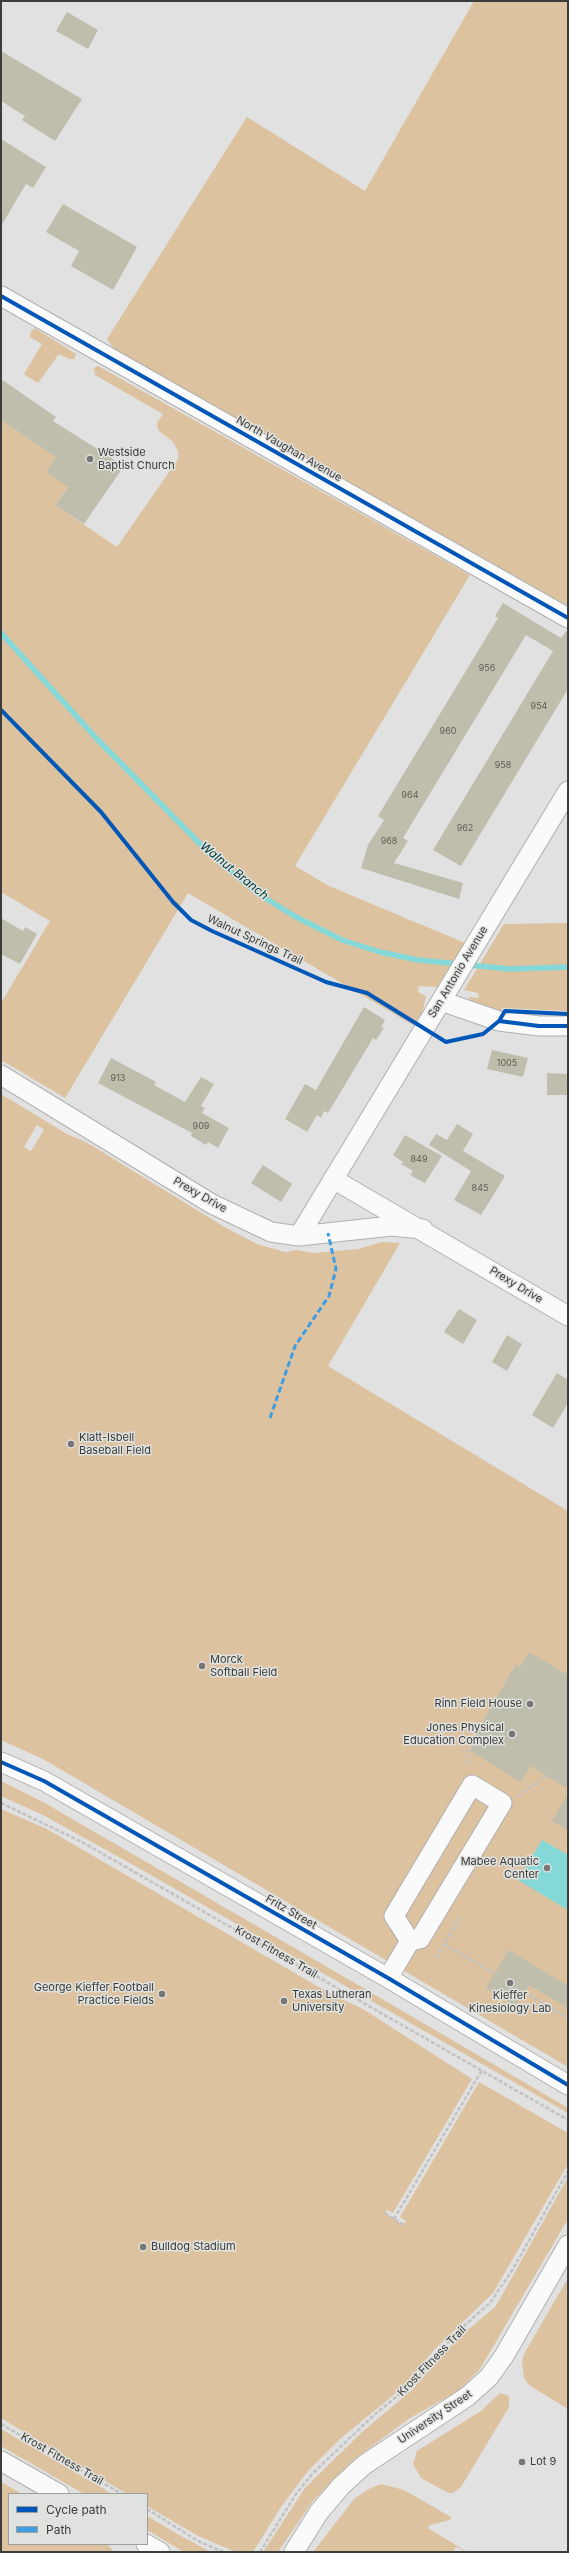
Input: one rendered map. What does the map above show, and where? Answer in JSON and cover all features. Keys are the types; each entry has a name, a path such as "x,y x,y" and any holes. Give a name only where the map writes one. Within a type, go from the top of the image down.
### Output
{"street":[{"name":"North Vaughan Avenue","path":"1,296 568,618"},
{"name":"San Antonio Avenue","path":"299,1236 568,791"},
{"path":"441,1001 499,1021 533,1026 568,1026"},
{"name":"Prexy Drive","path":"1,1075 212,1204 271,1232 299,1236 391,1226 423,1229"},
{"name":"Prexy Drive","path":"333,1179 423,1229 568,1316"},
{"name":"Fritz Street","path":"1,1762 44,1781 388,1978 568,2085"},
{"path":"388,1978 410,1941 420,1939 502,1803 472,1785 394,1916 410,1941"},
{"name":"University Street","path":"294,2552 319,2512 346,2481 372,2460 468,2396 489,2377 504,2356 568,2245"},
{"path":"1,2461 57,2493"},
{"path":"148,2545 160,2552"}],"path":[{"path":"468,1764 468,1750 477,1734"},
{"path":"516,1797 546,1776"},
{"path":"558,1777 568,1783"},
{"path":"436,1957 460,1918"},
{"path":"444,1944 495,1974"},
{"path":"524,1992 568,2018"},
{"path":"394,2219 482,2070"},
{"path":"385,2213 404,2225"},
{"path":"148,2510 198,2541 224,2552"}],"shaded area":[{"path":"474,1 568,1 568,606 114,349 107,339 247,117 365,191"},
{"path":"35,328 76,354 74,359 69,359 59,354 38,383 24,374 42,344 30,337 31,331"},
{"path":"98,366 470,575 295,866 329,886 465,943 439,987 419,986 418,992 426,996 422,1014 413,1025 188,893 65,1098 1,1060 1,1003 50,921 1,892 1,420 37,444 90,454 55,505 117,547 178,459 178,451 173,442 158,430 157,423 163,414 95,375 94,368"},
{"path":"568,923 568,1011 503,1008 500,1014 473,1003 468,997 479,998 478,993 464,990 504,924"},
{"path":"1,1094 67,1134 86,1142 226,1228 257,1244 285,1252 297,1250 313,1253 359,1249 381,1242 400,1243 328,1366 568,1511 568,2067 43,1759 1,1740","holes":["37,1125 44,1130 31,1151 24,1147"]},
{"path":"1,1781 43,1802 360,1986 568,2108 568,2113 135,1866 43,1815 1,1796"},
{"path":"1,1809 47,1829 329,1993 363,2009 472,2079 393,2213 387,2210 385,2213 403,2225 406,2221 400,2217 479,2082 568,2133 568,2164 493,2293 435,2349 402,2388 340,2439 308,2471 281,2507 253,2552 236,2552 198,2536 148,2507 148,2493 125,2493 1,2418"},
{"path":"568,2177 568,2219 480,2369 458,2391 410,2418 352,2461 312,2502 278,2552 263,2552 305,2488 362,2432 412,2390 457,2339 496,2306"},
{"path":"568,2278 568,2409 529,2385 524,2378 522,2361 524,2354"},
{"path":"500,2393 509,2396 509,2407 461,2487 453,2493 448,2493 421,2478 413,2464 417,2451 481,2411"},
{"path":"1,2429 110,2493 82,2493 1,2446"},
{"path":"1,2482 20,2493 8,2493 8,2545 108,2545 114,2552 1,2552"},
{"path":"381,2484 404,2490 451,2517 450,2520 430,2525 428,2528 467,2552 456,2547 453,2552 313,2552 355,2498 369,2489"},
{"path":"148,2517 211,2552 184,2552 148,2531"}],"water":[{"name":"Mabee Aquatic Center","path":"542,1840 568,1855 568,1910 518,1880"}],"building":[{"path":"67,12 98,30 88,49 56,31"},
{"path":"1,51 82,99 55,141 22,120 25,116 1,101"},
{"path":"1,139 46,167 33,188 26,184 1,226"},
{"path":"63,204 137,247 113,290 71,266 79,251 46,232"},
{"path":"1,379 56,417 53,421 124,466 84,524 55,505 68,487 46,472 56,457 1,420"},
{"path":"503,603 561,638 568,629 568,689 461,866 433,850 553,651 526,635 403,838 408,841 394,863 463,883 459,899 361,868 368,845 384,820 378,816 498,618 495,616"},
{"path":"1,918 23,931 25,927 37,934 20,964 1,954"},
{"path":"364,1007 385,1020 381,1027 384,1028 376,1040 373,1038 328,1113 324,1111 321,1118 317,1115 307,1132 285,1119 305,1084 316,1090"},
{"path":"492,1050 528,1058 523,1077 487,1069"},
{"path":"111,1058 156,1082 154,1085 185,1102 201,1077 214,1084 201,1106 205,1108 202,1113 229,1128 218,1148 208,1142 206,1145 191,1136 192,1133 98,1083"},
{"path":"547,1073 568,1074 568,1095 547,1095"},
{"path":"457,1124 473,1134 463,1151 505,1176 481,1215 454,1200 471,1171 429,1145 436,1134 447,1140"},
{"path":"405,1135 442,1156 425,1183 410,1175 413,1171 401,1164 403,1162 393,1155"},
{"path":"263,1165 292,1184 281,1202 251,1183"},
{"path":"459,1309 477,1320 463,1344 444,1332"},
{"path":"507,1335 522,1344 507,1371 492,1362"},
{"path":"557,1373 568,1380 568,1403 553,1428 532,1415"},
{"name":"Rinn Field House","path":"529,1652 568,1675 568,1789 531,1766 521,1782 470,1751 480,1735 476,1733 516,1664 520,1667"},
{"path":"568,1793 568,1830 552,1821"},
{"name":"Kieffer Kinesiology Lab","path":"509,1950 568,1986 568,2008 529,1985 515,2006 486,1988"}],"waterway":[{"name":"Walnut Branch","path":"1,633 97,739 211,855 257,893 296,917 342,940 380,952 418,960 510,969 568,967"}],"marked path":[{"path":"270,1418 295,1346 329,1296 336,1269 328,1233"}],"cycle path":[{"path":"1,296 568,618"},
{"name":"Walnut Springs Trail","path":"1,710 101,812 173,902 191,920 212,931 326,982 367,993 446,1042 483,1034 499,1021 505,1011 568,1014"},
{"path":"499,1021 539,1026 568,1026"},
{"path":"1,1762 44,1781 388,1978 568,2085"}],"place":[{"name":"Westside Baptist Church","path":"90,459"},
{"name":"Klatt-Isbell Baseball Field","path":"71,1444"},
{"name":"Morck Softball Field","path":"202,1666"},
{"name":"Rinn Field House","path":"530,1704"},
{"name":"Jones Physical Education Complex","path":"512,1734"},
{"name":"Mabee Aquatic Center","path":"547,1868"},
{"name":"Kieffer Kinesiology Lab","path":"510,1983"},
{"name":"George Kieffer Football Practice Fields","path":"162,1994"},
{"name":"Texas Lutheran University","path":"284,2001"},
{"name":"Bulldog Stadium","path":"143,2247"},
{"name":"Lot 9","path":"522,2462"}]}
